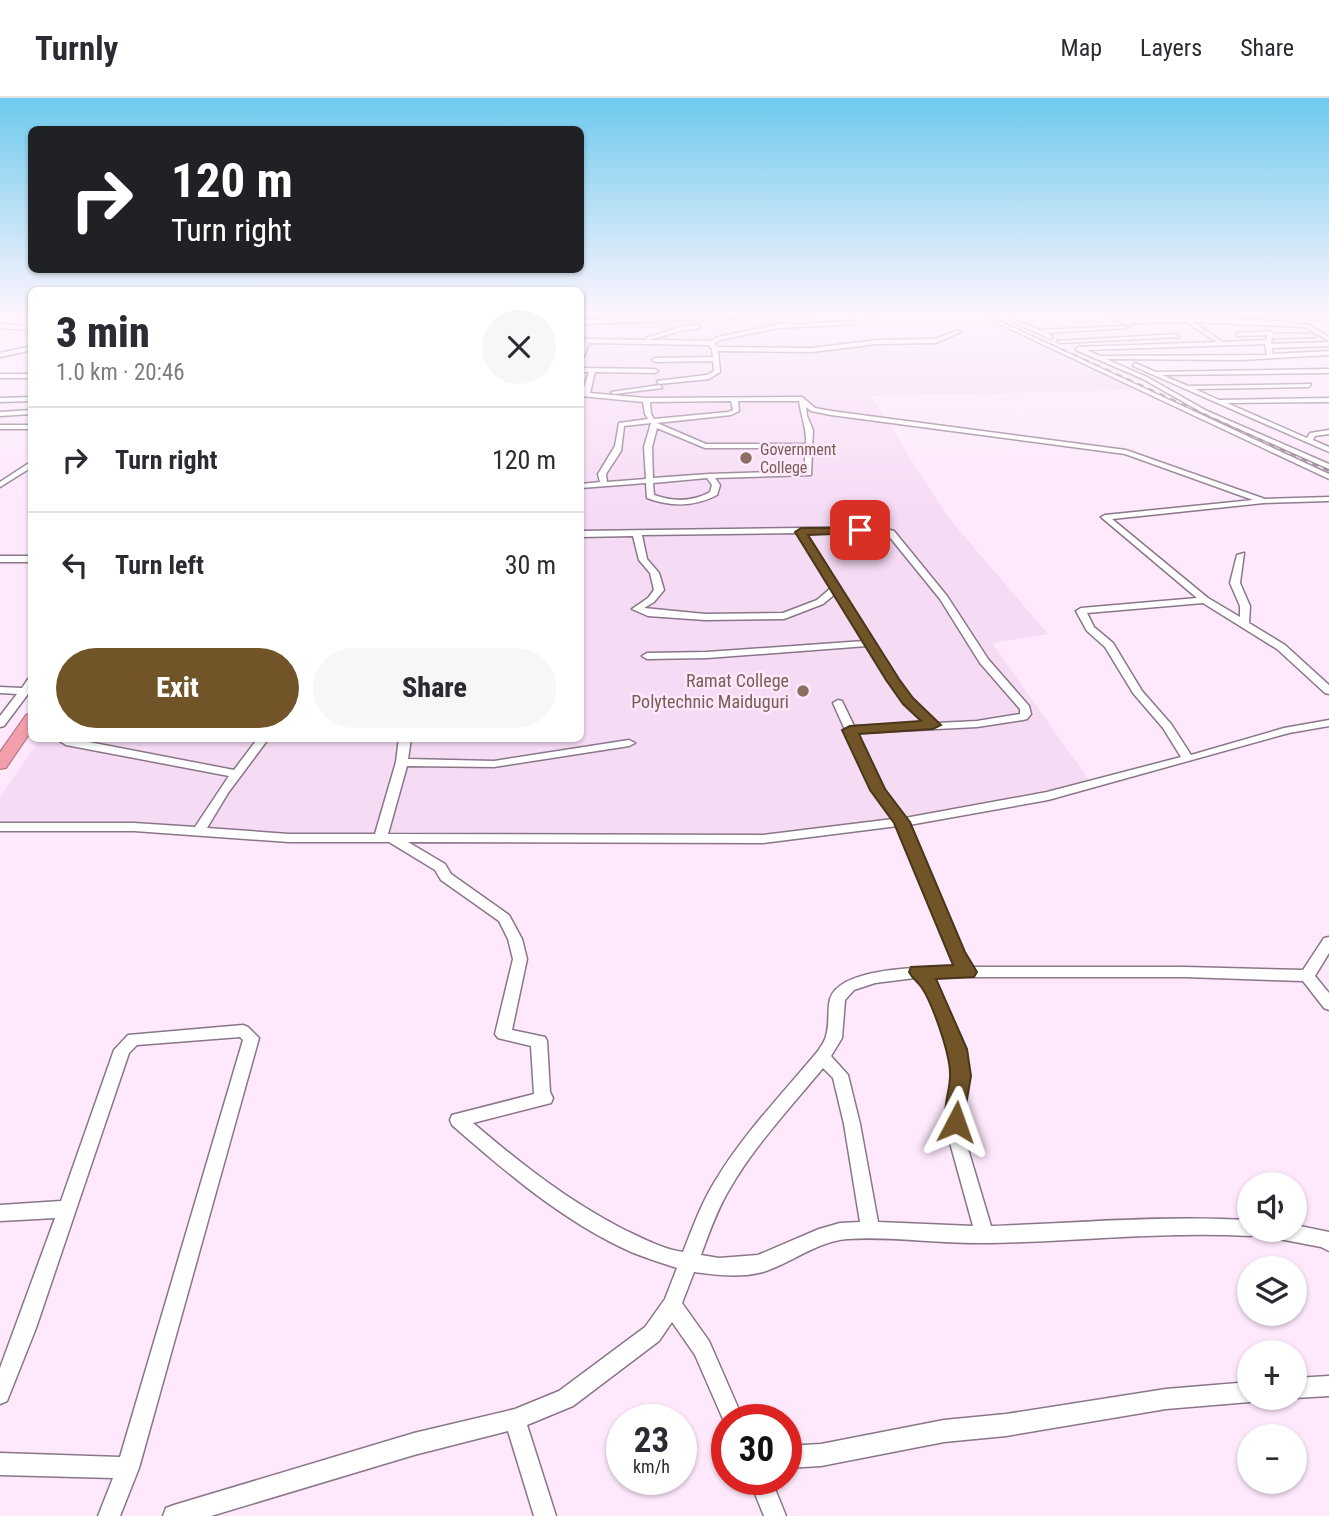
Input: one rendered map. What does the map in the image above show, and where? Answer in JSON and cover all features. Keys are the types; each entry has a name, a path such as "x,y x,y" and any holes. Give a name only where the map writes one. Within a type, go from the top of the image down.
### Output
{"highway":[{"path":"0,750 28,698"},
{"path":"0,764 28,724"}],"street":[{"path":"658,380 661,399"},
{"path":"584,394 686,380"},
{"path":"1122,380 1329,477"},
{"path":"1146,380 1205,412 1329,467"},
{"path":"1171,380 1329,450"},
{"path":"1300,380 1319,390"},
{"path":"1165,389 1187,387 1319,390"},
{"path":"584,394 646,400 803,399 813,410 831,413 1126,452 1264,501"},
{"path":"0,400 28,399"},
{"path":"604,484 603,474 622,442 621,424 729,414 736,411 734,399"},
{"path":"584,486 649,483 662,479 709,476 804,474 809,468 810,430 804,416 803,399"},
{"path":"646,400 653,422 648,447 650,496 688,503 714,493 716,485 709,476"},
{"path":"1217,401 1329,400"},
{"path":"0,414 28,412"},
{"path":"653,422 715,448 808,446"},
{"path":"0,427 28,427"},
{"path":"0,438 15,427"},
{"path":"1309,442 1312,433 1329,432"},
{"path":"0,485 28,466"},
{"path":"1329,499 1264,501 1105,517 1205,600 1280,648 1329,691"},
{"path":"584,534 879,529 891,533 944,598 966,636 1025,709 1026,714 1024,718 1013,720 850,730"},
{"path":"801,532 908,701 933,725"},
{"path":"637,533 643,561 652,567 659,590 637,610 705,617 784,615 820,602 835,589"},
{"path":"1241,555 1235,583 1245,606 1244,623"},
{"path":"0,559 28,559"},
{"path":"1188,759 1167,726 1138,693 1109,645 1090,629 1081,611 1205,600"},
{"path":"647,656 870,643"},
{"path":"0,690 28,696"},
{"path":"0,724 6,708 28,697"},
{"path":"838,703 878,790 902,822 956,953 967,972"},
{"path":"0,827 134,827 289,838 763,839 902,822 1048,796 1288,730 1329,723"},
{"path":"66,742 237,774"},
{"path":"198,833 261,742"},
{"path":"386,839 404,742"},
{"path":"402,762 495,764 629,743"},
{"path":"386,839 440,867 446,877 504,918 516,939 520,959 503,1034 539,1041 542,1095 545,1098 458,1120 502,1159 611,1235 687,1263 721,1269 761,1264 799,1245 843,1231 985,1235 1129,1228 1237,1228"},
{"path":"1307,976 1329,942"},
{"path":"918,972 931,985 957,1049 961,1076 956,1105 957,1139 985,1235"},
{"path":"174,1516 414,1444 515,1419 566,1399 652,1334 672,1305 709,1210 723,1183 762,1129 822,1057 834,1038 838,998 849,986 875,978 918,972 1185,972 1307,976 1329,1004"},
{"path":"0,1394 26,1328 122,1050 133,1039 243,1031 251,1038 128,1468 109,1516"},
{"path":"822,1057 840,1075 852,1124 870,1230"},
{"path":"0,1213 66,1209"},
{"path":"1307,1236 1329,1242"},
{"path":"672,1305 702,1348 726,1404"},
{"path":"1307,1387 1329,1385"},
{"path":"802,1456 821,1455 944,1431 1006,1425 1166,1399 1237,1393"},
{"path":"515,1419 545,1516"},
{"path":"0,1464 128,1468"},
{"path":"766,1495 775,1516"}],"shaded area":[{"name":"Ramat College Polytechnic Maiduguri","path":"584,380 1114,380 1135,390 871,396 948,517 1048,634 992,643 1091,783 923,819 764,835 274,836 152,825 0,823 0,797 38,742 584,742"}],"railway":[{"path":"1130,380 1329,471"}],"place":[{"name":"Government College","path":"746,458"},
{"name":"Ramat College Polytechnic Maiduguri","path":"803,691"}],"route":[{"path":"860,530 801,532 893,680 908,701 933,725 850,730 878,790 902,822 956,953 967,972 918,972 931,985 957,1049 961,1076 956,1122"}]}
